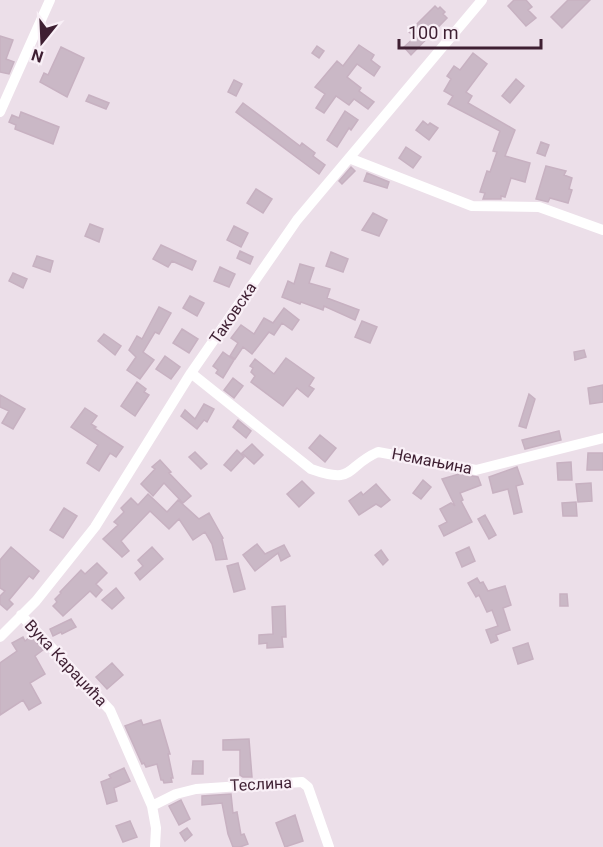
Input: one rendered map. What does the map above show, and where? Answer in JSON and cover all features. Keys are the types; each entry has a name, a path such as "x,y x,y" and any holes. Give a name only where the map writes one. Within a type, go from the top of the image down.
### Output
{"street":[{"path":"0,112 50,0"},
{"name":"Таковска","path":"0,637 36,601 95,528 191,373 297,220 482,0"},
{"path":"349,158 472,206 539,207 603,230"},
{"name":"Немањина","path":"191,373 312,469 331,475 346,475 365,459 378,452 476,470 603,438"},
{"name":"Вука Караџића","path":"21,615 110,710 153,806 156,828 155,847"},
{"name":"Теслина","path":"153,806 176,794 196,789 302,782 308,787 329,847"}],"building":[{"path":"514,0 526,0 532,7 528,10 536,18 526,26 508,6"},
{"path":"568,0 590,0 562,28 551,17"},
{"path":"435,6 445,12 443,14 447,18 411,55 404,47 415,37 409,32"},
{"path":"0,36 13,40 6,59 14,62 9,74 0,72"},
{"path":"359,45 374,55 371,60 380,67 374,76 357,64 347,77 361,88 359,91 374,102 368,109 354,99 349,105 336,96 324,113 316,108 325,94 315,87 337,61 343,66"},
{"path":"317,46 324,51 319,58 312,53"},
{"path":"61,47 84,58 67,97 40,82 44,73 48,75"},
{"path":"473,53 487,64 466,92 472,96 468,103 515,130 505,156 530,163 525,182 511,178 505,197 501,196 501,199 483,199 485,193 480,192 497,152 493,151 500,131 448,104 453,96 444,91 451,79 447,76 454,66 460,70"},
{"path":"516,79 524,86 510,103 502,96"},
{"path":"234,80 242,84 236,96 228,92"},
{"path":"89,95 109,103 106,109 86,101"},
{"path":"243,103 300,146 302,143 315,153 313,156 325,165 319,174 236,112"},
{"path":"345,111 358,120 351,130 349,128 337,147 327,140"},
{"path":"21,112 59,127 53,144 15,129 16,125 9,122 12,115 19,118"},
{"path":"423,121 438,128 429,140 416,130"},
{"path":"541,142 549,145 545,156 537,153"},
{"path":"406,147 421,157 413,168 399,158"},
{"path":"546,166 566,171 564,175 572,178 569,189 572,190 568,203 550,198 548,202 536,199"},
{"path":"351,167 355,171 342,184 339,181"},
{"path":"367,173 389,182 387,188 364,181"},
{"path":"256,189 272,199 263,213 247,203"},
{"path":"373,213 387,220 379,236 362,230"},
{"path":"90,224 103,229 99,242 85,236"},
{"path":"234,226 248,233 241,247 227,240"},
{"path":"161,245 196,261 192,270 172,261 168,267 153,259"},
{"path":"240,251 253,257 250,264 237,258"},
{"path":"331,252 348,259 343,272 326,266"},
{"path":"37,256 53,261 50,272 33,266"},
{"path":"300,264 314,268 309,283 330,289 327,298 359,310 355,320 324,306 323,310 282,297 288,281 294,284"},
{"path":"220,267 235,274 229,287 214,281"},
{"path":"13,273 27,279 23,288 9,281"},
{"path":"190,296 204,303 197,316 183,308"},
{"path":"159,307 171,313 159,334 155,332 143,352 154,360 140,379 127,370 136,357 129,350 137,336 142,339"},
{"path":"284,308 299,320 292,330 282,323 274,335 269,332 252,354 243,347 235,359 230,356 238,343 231,338 241,325 254,334 264,318 273,323"},
{"path":"362,321 377,327 370,343 355,337"},
{"path":"182,329 198,339 189,353 173,343"},
{"path":"104,334 121,346 115,355 98,341"},
{"path":"584,350 586,357 575,360 574,352"},
{"path":"223,352 234,360 223,378 216,373 218,370 213,366"},
{"path":"165,356 180,367 171,379 156,369"},
{"path":"286,358 314,378 309,386 314,389 308,397 297,388 283,406 251,382 255,376 250,366 255,359 274,374"},
{"path":"233,378 243,386 234,398 224,390"},
{"path":"137,382 146,389 144,392 149,395 135,416 121,406"},
{"path":"603,385 603,402 590,404 588,388"},
{"path":"529,394 535,399 526,428 519,426"},
{"path":"0,395 25,409 13,429 2,423 9,411 0,407"},
{"path":"204,404 214,409 207,422 204,420 197,429 181,416 185,410 195,419"},
{"path":"85,408 97,416 91,424 96,427 94,428 123,447 116,457 110,453 99,471 87,463 98,445 71,427"},
{"path":"238,420 251,431 246,438 233,427"},
{"path":"559,431 561,440 525,449 522,440"},
{"path":"320,435 336,448 325,462 309,448"},
{"path":"252,444 263,455 254,464 242,453"},
{"path":"237,450 244,457 231,471 224,465"},
{"path":"195,452 207,464 201,469 189,457"},
{"path":"588,453 603,453 603,470 587,470"},
{"path":"160,460 191,496 183,503 164,483 153,496 141,484 155,469 152,467"},
{"path":"571,462 572,480 558,480 557,463"},
{"path":"517,467 523,484 516,486 522,512 514,514 508,489 493,493 489,477"},
{"path":"459,474 478,477 481,485 460,493 463,500 461,501 472,522 444,536 439,526 447,522 440,509 451,503 455,506 442,479"},
{"path":"423,480 431,487 421,499 413,493"},
{"path":"302,481 314,493 299,507 287,494"},
{"path":"591,483 592,501 578,502 576,484"},
{"path":"376,484 390,500 381,507 376,504 359,515 349,501 361,492 363,495"},
{"path":"148,494 167,512 178,500 199,519 209,513 223,538 227,559 216,560 212,544 205,532 193,540 179,519 169,529 150,511 121,541 129,551 122,557 103,539 118,525 114,522 124,512 121,508 131,498 138,505"},
{"path":"576,502 577,516 563,516 562,503"},
{"path":"64,508 77,516 63,538 50,530"},
{"path":"485,515 496,535 489,539 478,519"},
{"path":"257,544 265,554 284,545 290,556 281,561 278,553 255,571 243,555"},
{"path":"11,547 39,571 33,579 29,576 9,600 13,604 7,610 0,604 0,596 5,591 0,588 0,560"},
{"path":"152,547 163,559 140,580 135,573 143,566 138,560"},
{"path":"469,547 475,561 462,567 456,553"},
{"path":"381,550 388,560 383,565 375,555"},
{"path":"97,563 107,573 96,584 102,590 96,597 90,591 63,616 53,606 57,602 55,599 81,570 85,574"},
{"path":"238,563 245,589 234,592 227,566"},
{"path":"477,578 480,583 483,582 488,591 505,586 511,605 503,608 510,630 496,635 498,640 491,643 486,630 498,626 492,610 487,612 479,595 476,597 468,583"},
{"path":"116,588 124,598 112,609 102,600"},
{"path":"560,594 567,594 568,606 560,606"},
{"path":"285,606 286,637 282,637 283,647 267,648 267,643 259,644 259,635 273,634 272,607"},
{"path":"71,619 76,627 53,636 50,629"},
{"path":"31,636 43,650 35,656 45,674 30,683 41,703 29,710 23,700 0,715 0,663 17,651 12,643 23,637 25,641"},
{"path":"528,643 533,659 518,664 513,648"},
{"path":"112,663 123,675 107,689 96,677"},
{"path":"141,720 143,725 160,720 170,754 168,754 172,782 164,783 161,780 157,764 146,767 144,763 142,764 125,726"},
{"path":"249,739 252,777 243,777 240,775 240,750 223,750 223,740"},
{"path":"193,761 203,761 203,774 192,774"},
{"path":"124,768 130,781 114,788 117,801 107,804 101,782 111,778 109,775"},
{"path":"231,794 233,813 237,812 241,835 244,834 248,844 240,847 233,847 222,803 202,805 202,796"},
{"path":"181,800 190,819 179,825 169,806"},
{"path":"295,815 303,841 285,847 276,823"},
{"path":"130,821 137,837 123,842 116,826"},
{"path":"187,828 192,835 185,841 180,833"}]}
